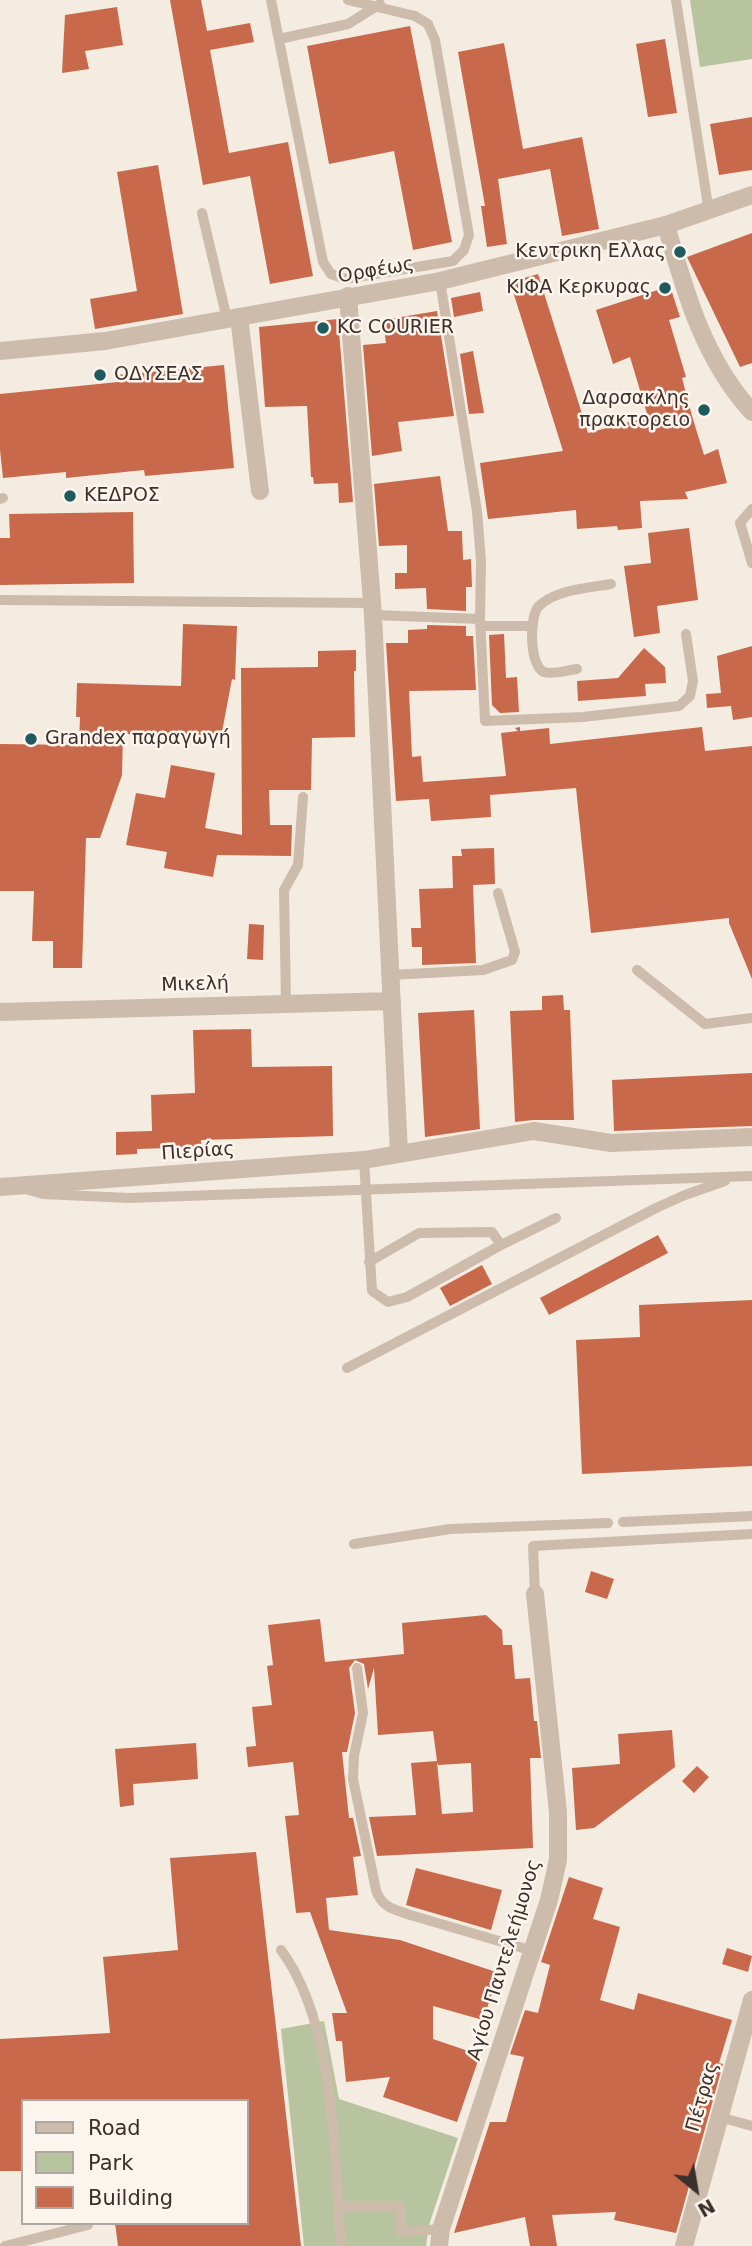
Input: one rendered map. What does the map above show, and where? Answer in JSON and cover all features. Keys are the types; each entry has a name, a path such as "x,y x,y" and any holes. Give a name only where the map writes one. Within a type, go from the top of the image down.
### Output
{"street":[{"name":"Ορφέως","path":"0,351 105,341 440,281 666,225 752,195"},
{"path":"666,225 683,285 707,345 723,374 752,412"},
{"path":"348,296 372,609 399,1153"},
{"path":"233,318 260,491"},
{"name":"Μικελή","path":"0,1012 392,1001"},
{"name":"Πιερίας","path":"8,1186 364,1160 534,1131 611,1143 752,1137"},
{"name":"Αγίου Παντελεήμονος","path":"440,2237 549,1900 558,1860 558,1812 535,1594"},
{"name":"Πέτρας","path":"684,2246 752,2000"}],"lane":[{"path":"271,0 323,262 331,274 345,279 453,261 464,250 469,236 435,40 428,24 415,16 381,3 348,0"},
{"path":"676,0 709,212"},
{"path":"279,39 348,24 381,3"},
{"path":"202,213 233,318"},
{"path":"440,281 477,511 485,721 583,717 679,706 690,696 693,681 686,634"},
{"path":"752,509 740,523 752,562"},
{"path":"576,669 548,672 538,667 533,656 535,610 551,598 568,592 611,584"},
{"path":"0,600 372,609 533,626"},
{"path":"286,1003 285,890 298,865 303,797"},
{"path":"391,975 483,970 512,960 515,952 498,893"},
{"path":"636,970 705,1024 752,1018"},
{"path":"364,1160 372,1291 388,1302 407,1297 556,1218"},
{"path":"8,1186 43,1194 129,1198 752,1176"},
{"path":"347,1368 656,1208 719,1183 752,1176"},
{"path":"369,1262 419,1233 492,1232 501,1245"},
{"path":"623,1522 752,1516"},
{"path":"354,1544 450,1529 608,1523"},
{"path":"535,1594 533,1546 752,1534"},
{"path":"357,1668 363,1713 354,1756 353,1779 380,1900 389,1908 407,1914 533,1951"},
{"path":"281,1950 294,1967 308,1999 322,2054 332,2122 341,2246"},
{"path":"719,2117 752,2126"},
{"path":"338,2206 401,2206 401,2232 440,2237"},
{"path":"5,2246 88,2225"}],"green space":[{"path":"690,0 752,0 752,59 700,67"},
{"path":"324,2021 339,2099 458,2138 429,2225 426,2246 304,2246 281,2029"}],"building":[{"path":"170,0 201,0 207,31 250,23 254,42 210,50 229,153 288,142 313,276 270,284 250,176 203,185"},
{"path":"117,7 123,45 85,51 89,69 62,73 65,15"},
{"path":"410,26 452,242 413,250 394,151 329,164 307,46"},
{"path":"665,39 677,113 648,117 636,44"},
{"path":"504,43 523,149 582,137 599,229 562,236 550,169 498,179 507,244 487,247 481,206 485,206 458,52"},
{"path":"752,117 752,170 719,175 710,124"},
{"path":"158,165 183,314 95,329 90,299 137,291 117,172"},
{"path":"752,233 752,363 740,367 687,257"},
{"path":"538,274 588,433 648,417 630,357 613,364 596,310 670,286 680,317 669,320 686,377 682,378 692,416 704,455 718,449 727,483 685,492 688,499 640,501 642,528 618,530 617,526 577,529 576,510 488,519 480,463 563,451 510,282"},
{"path":"480,292 483,311 454,317 451,298"},
{"path":"437,311 454,416 398,422 402,451 372,456 363,345 386,343 383,320"},
{"path":"338,319 353,502 339,503 338,483 314,484 311,477 307,406 265,407 259,327"},
{"path":"473,351 484,413 469,414 460,354"},
{"path":"224,365 234,468 145,476 144,470 66,478 66,472 3,478 0,394 118,382 117,375"},
{"path":"440,476 448,531 462,531 463,560 471,559 472,587 466,587 466,611 427,609 426,588 395,589 395,573 407,573 407,545 379,546 374,484"},
{"path":"133,512 134,583 0,585 0,538 10,538 9,514"},
{"path":"689,528 698,600 657,606 660,633 634,637 624,566 651,563 648,533"},
{"path":"183,624 237,626 235,680 232,679 221,737 123,734 122,775 100,838 86,838 82,968 53,968 53,941 32,941 34,891 0,891 0,744 79,745 77,683 181,686"},
{"path":"427,625 466,626 466,636 473,636 476,690 409,691 412,757 421,756 423,782 506,776 501,733 518,731 515,728 520,727 520,731 549,728 550,744 702,727 705,751 752,746 752,979 729,918 591,933 576,788 490,795 491,817 431,821 429,799 396,801 386,643 408,643 408,630 427,629"},
{"path":"504,634 506,678 517,677 519,712 500,713 492,705 489,635"},
{"path":"752,646 752,717 733,720 731,706 707,708 706,694 721,693 717,656"},
{"path":"644,648 665,667 666,683 645,684 646,696 578,701 577,681 618,678"},
{"path":"356,650 355,737 312,738 311,790 269,790 270,825 292,825 291,856 217,855 213,877 164,868 167,852 126,845 136,793 165,798 171,765 215,773 205,828 242,835 241,668 318,667 318,651"},
{"path":"494,848 495,884 473,885 476,963 422,965 422,947 412,947 411,928 421,928 419,889 453,888 452,856 462,856 461,849"},
{"path":"249,924 264,925 263,960 247,959"},
{"path":"563,995 564,1010 570,1010 574,1120 515,1122 510,1011 542,1010 542,996"},
{"path":"474,1010 480,1129 425,1137 418,1013"},
{"path":"251,1029 252,1067 332,1066 333,1136 201,1140 201,1147 137,1149 137,1154 116,1155 116,1132 152,1131 151,1095 195,1093 193,1030"},
{"path":"752,1073 752,1126 614,1131 612,1080"},
{"path":"658,1235 668,1253 549,1315 540,1298"},
{"path":"482,1265 492,1284 450,1306 440,1288"},
{"path":"752,1300 752,1466 582,1474 576,1340 640,1337 639,1305"},
{"path":"591,1571 614,1579 607,1599 585,1592"},
{"path":"486,1615 502,1630 503,1645 512,1645 515,1679 530,1678 534,1721 537,1721 541,1758 530,1758 533,1848 377,1856 369,1817 416,1815 411,1763 437,1761 433,1731 378,1735 374,1668 368,1689 364,1664 355,1660 349,1668 355,1713 347,1752 342,1752 349,1818 353,1818 361,1856 353,1857 358,1895 326,1898 329,1930 400,1940 499,1973 483,2020 433,2006 433,2039 480,2055 457,2122 383,2097 390,2077 346,2082 342,2041 336,2041 332,2013 347,2013 310,1912 296,1913 285,1816 299,1815 293,1762 248,1767 246,1747 256,1746 252,1707 272,1705 267,1666 273,1665 268,1625 320,1619 325,1662 404,1654 402,1623","holes":["437,1762 438,1765 471,1763 473,1812 442,1814"]},
{"path":"672,1730 675,1767 594,1828 576,1830 572,1768 620,1764 618,1734"},
{"path":"196,1743 198,1779 133,1784 134,1805 120,1807 115,1749"},
{"path":"697,1766 709,1777 694,1793 682,1781"},
{"path":"256,1852 301,2246 118,2246 115,2225 248,2225 248,2099 21,2099 21,2171 0,2171 0,2039 110,2033 103,1957 178,1950 170,1858"},
{"path":"416,1868 502,1890 491,1930 406,1905"},
{"path":"569,1877 603,1888 593,1919 620,1927 600,2000 634,2010 638,1993 732,2020 719,2063 723,2064 676,2233 614,2220 616,2212 552,2215 557,2246 530,2246 525,2217 454,2233 490,2122 506,2122 524,2057 510,2054 525,2010 538,2013 550,1965 541,1962"},
{"path":"727,1948 752,1956 748,1972 722,1964"}],"place":[{"name":"Κεντρικη Ελλας","path":"680,252"},
{"name":"ΚΙΦΑ Κερκυρας","path":"665,288"},
{"name":"KC COURIER","path":"323,328"},
{"name":"ΟΔΥΣΕΑΣ","path":"100,375"},
{"name":"Δαρσακλης πρακτορειο","path":"704,410"},
{"name":"ΚΕΔΡΟΣ","path":"70,496"},
{"name":"Grandex παραγωγή","path":"31,739"}]}
